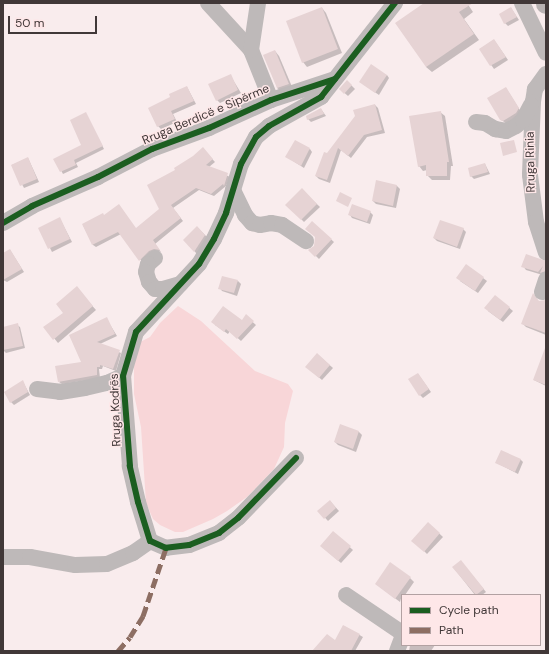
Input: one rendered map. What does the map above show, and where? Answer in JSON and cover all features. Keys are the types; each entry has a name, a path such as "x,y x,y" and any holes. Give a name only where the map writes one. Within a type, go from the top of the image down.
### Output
{"street":[{"path":"208,3 251,50 271,100"},
{"path":"251,50 258,3"},
{"path":"335,79 395,3"},
{"path":"522,3 546,53"},
{"name":"Rruga Rinia","path":"546,74 535,90 533,102 530,175 536,222 546,252"},
{"name":"Rruga Berdicë e Sipërme","path":"3,223 32,206 98,177 152,149 209,128 271,100 335,79"},
{"name":"Rruga Kodrës","path":"150,541 138,502 130,466 123,376 136,332 199,264 214,239 226,213 241,164 256,137 269,126 321,97 335,79"},
{"path":"476,122 486,123 495,129 506,131 516,126 523,120 533,102"},
{"path":"232,190 245,215 252,223 260,225 271,223 282,225 306,241"},
{"path":"155,258 148,264 146,272 149,282 154,289 163,290 180,284"},
{"path":"37,389 60,392 107,383 123,376"},
{"path":"3,557 30,557 74,565 106,564 133,552 150,541 166,548 189,544 219,533 238,518 296,458"},
{"path":"346,595 401,632"},
{"path":"397,651 401,641"}],"shaded area":[{"path":"178,306 201,321 255,371 288,384 293,391 285,423 284,447 274,469 247,497 227,511 183,532 175,532 160,525 153,519 146,503 141,427 134,394 134,360 138,343 150,337 160,323"}],"building":[{"path":"424,3 473,3 459,12 474,34 426,67 395,23"},
{"path":"322,7 338,49 302,63 286,21"},
{"path":"511,7 517,17 504,24 499,14"},
{"path":"494,39 506,57 490,66 479,49"},
{"path":"275,50 289,84 277,88 263,55"},
{"path":"371,64 387,75 375,93 359,82"},
{"path":"231,74 238,90 216,101 208,84"},
{"path":"347,80 352,85 344,94 339,89"},
{"path":"187,86 194,101 171,111 175,119 157,127 148,108 170,97 169,94"},
{"path":"506,87 519,108 516,113 503,121 500,120 487,98"},
{"path":"375,104 382,130 364,135 348,156 338,148 327,180 315,176 324,152 327,153 355,116 353,110"},
{"path":"321,108 324,114 307,120 306,116"},
{"path":"441,111 449,162 447,162 447,176 426,176 426,165 418,167 409,116"},
{"path":"86,112 103,146 74,160 76,165 60,172 53,159 81,145 70,120"},
{"path":"295,140 310,148 301,166 285,157"},
{"path":"514,140 517,152 503,156 500,143"},
{"path":"203,147 213,159 206,165 228,173 224,186 223,184 211,194 196,188 171,205 181,218 153,240 160,250 154,249 149,251 139,261 118,232 92,245 82,224 103,213 104,215 119,204 136,228 159,209 147,185 175,170 174,168 193,156"},
{"path":"28,157 37,179 20,186 11,165"},
{"path":"485,163 488,172 470,177 468,168"},
{"path":"376,180 397,185 393,206 372,201"},
{"path":"302,188 317,204 301,220 285,205"},
{"path":"340,192 352,198 348,207 336,201"},
{"path":"352,204 371,211 367,222 348,215"},
{"path":"60,217 70,239 48,249 38,228"},
{"path":"440,220 464,228 457,247 433,238"},
{"path":"312,221 332,239 315,257 308,250 314,246 315,237 305,229"},
{"path":"197,226 205,235 194,252 183,240"},
{"path":"10,249 22,269 3,280 3,253"},
{"path":"526,254 546,261 546,271 540,273 543,266 538,272 521,267"},
{"path":"466,264 484,277 475,291 456,278"},
{"path":"222,276 238,280 234,293 218,289"},
{"path":"77,286 93,306 53,340 43,327 63,313 56,304"},
{"path":"533,293 539,301 546,300 546,333 521,324"},
{"path":"495,295 510,307 500,320 484,308"},
{"path":"223,306 242,320 246,314 254,321 237,339 226,329 224,332 211,322"},
{"path":"107,317 115,334 97,342 120,350 113,369 100,365 100,367 97,367 97,375 58,382 55,366 81,362 69,335"},
{"path":"18,323 23,346 3,350 3,327"},
{"path":"546,348 546,385 533,380"},
{"path":"317,353 330,365 319,378 305,367"},
{"path":"418,373 429,389 419,396 408,379"},
{"path":"23,380 28,392 10,403 4,392"},
{"path":"340,424 359,431 353,449 334,442"},
{"path":"501,450 521,459 515,472 495,463"},
{"path":"330,500 336,508 324,519 317,511"},
{"path":"428,522 440,533 424,552 411,541"},
{"path":"333,531 351,546 338,561 320,546"},
{"path":"461,560 484,589 475,594 452,567"},
{"path":"390,562 411,577 395,599 375,584"},
{"path":"343,625 360,634 351,651 312,651 327,634 335,640"}],"marked path":[{"path":"118,651 130,637 143,616 166,548"}],"cycle path":[{"path":"296,458 238,518 219,533 189,545 166,548 150,541 138,502 130,466 123,376 136,332 199,264 214,239 226,213 241,164 256,137 269,126 321,97 395,3"},
{"path":"3,223 32,206 98,177 152,149 209,128 271,100 335,79"}]}
